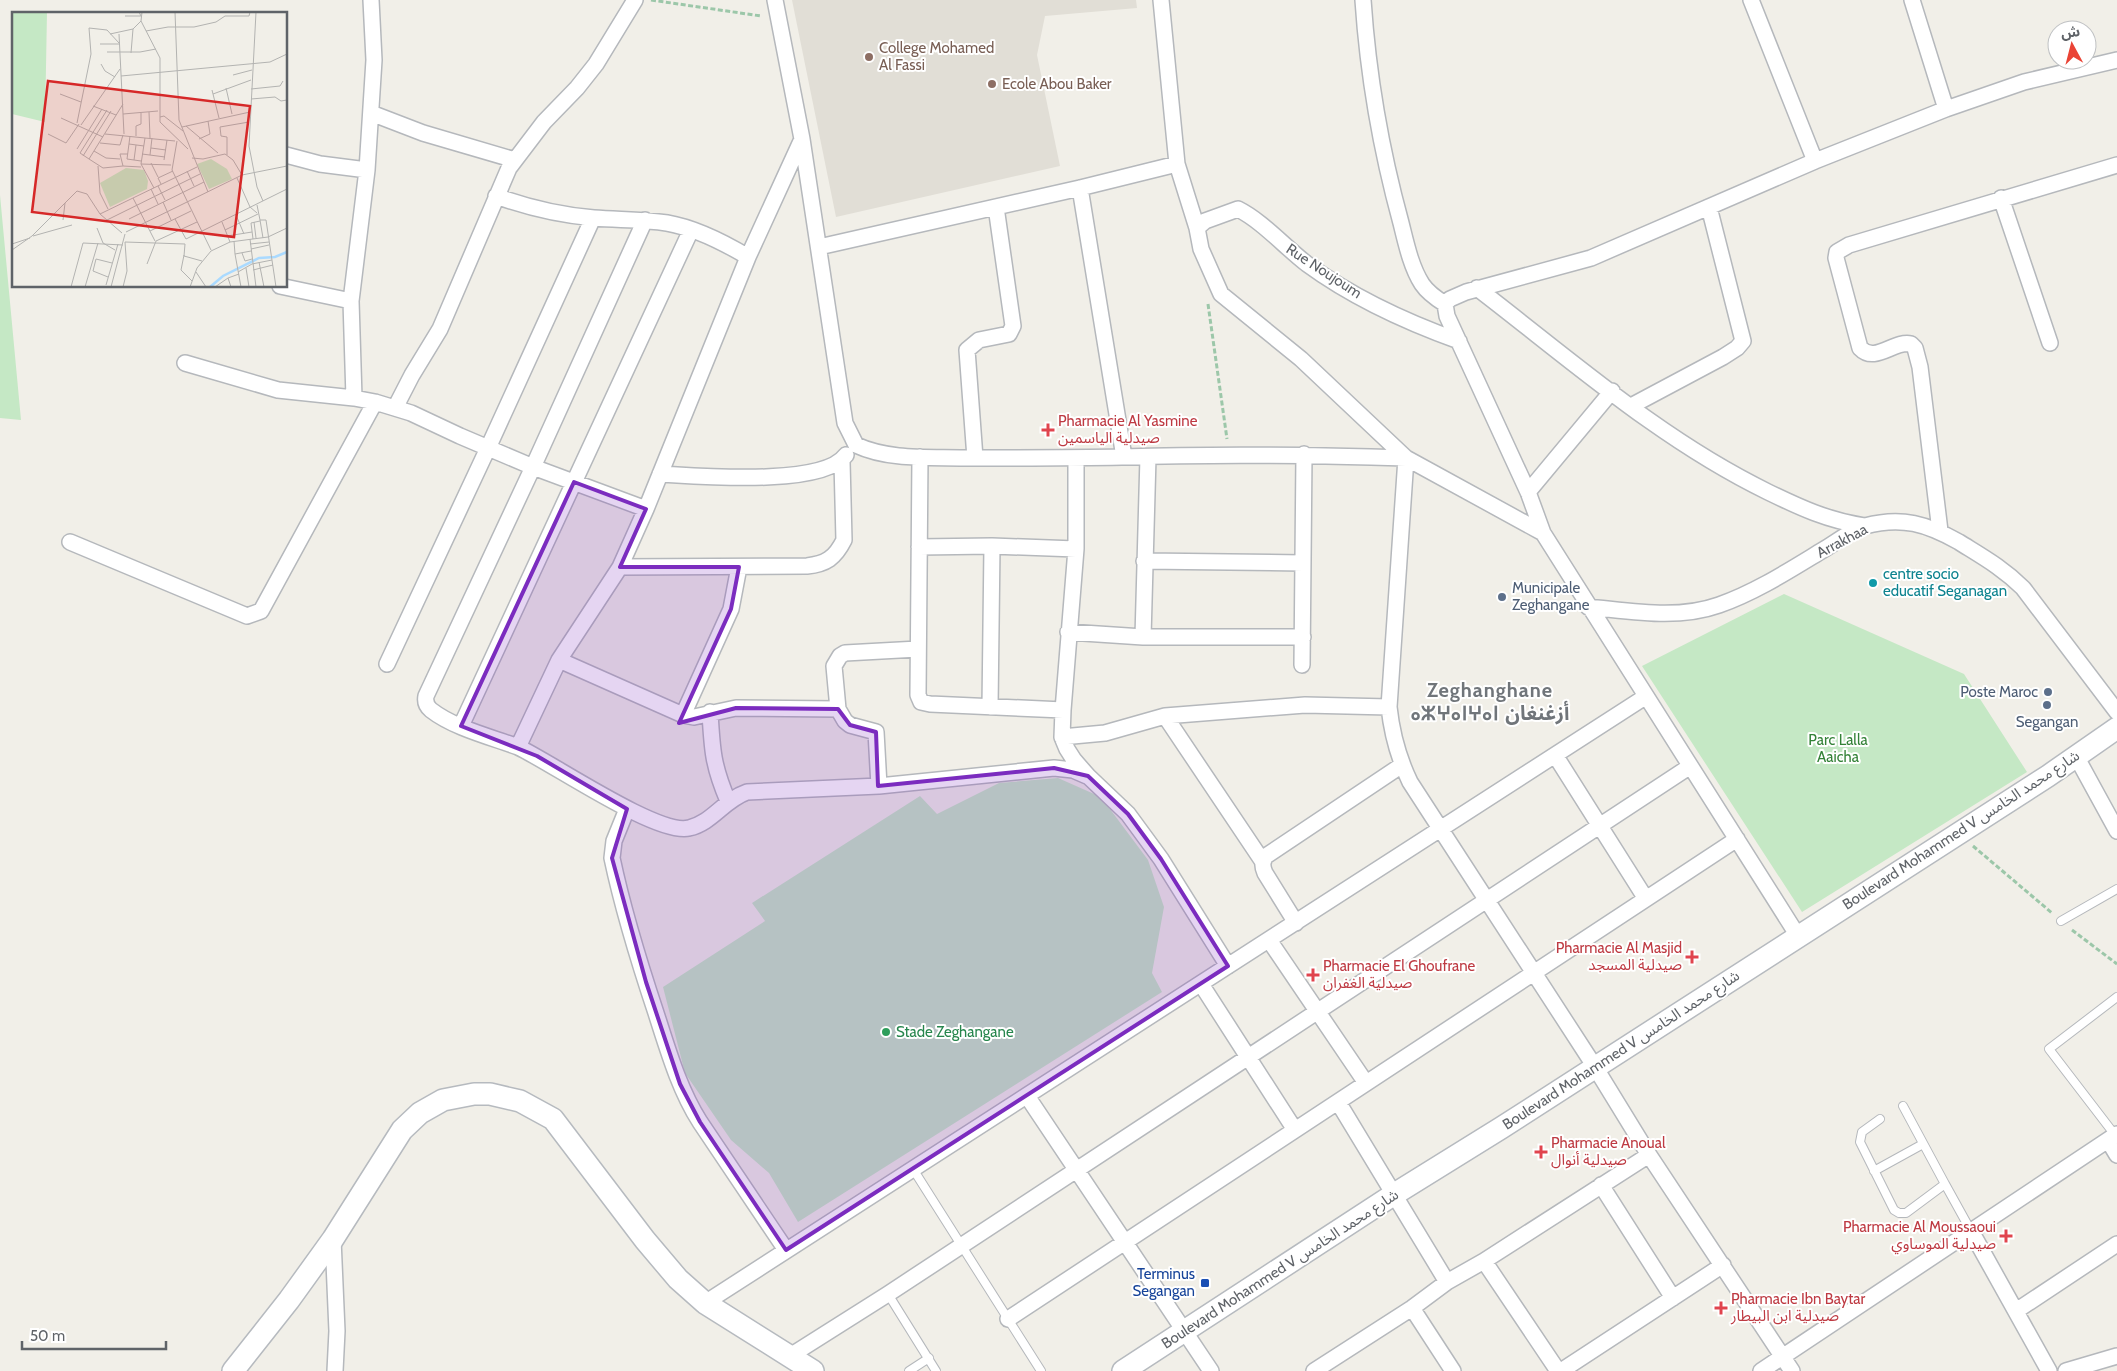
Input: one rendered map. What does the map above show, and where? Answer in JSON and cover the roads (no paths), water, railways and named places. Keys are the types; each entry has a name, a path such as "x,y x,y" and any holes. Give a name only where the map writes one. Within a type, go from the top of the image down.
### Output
{"main road":[{"name":"Boulevard Mohammed V شارع محمد الخامس","path":"1123,1371 1393,1195 1958,833 2117,728"},
{"path":"233,1371 289,1300 333,1239 402,1130 420,1113 443,1100 458,1096 482,1094 502,1096 520,1101 552,1119 645,1240 678,1278 705,1303 812,1371"}],"street":[{"path":"354,398 351,301 367,170 371,113 374,60 371,0"},
{"path":"395,408 412,375 440,329 509,168 544,122 577,88 596,64 635,0"},
{"path":"775,0 802,139 845,422 856,445 867,450 882,453 920,457 1076,458 1304,454 1406,458"},
{"path":"1161,0 1177,164 1197,228 1201,249 1221,294 1301,359 1406,458 1543,533"},
{"path":"1363,0 1371,79 1390,182 1415,269 1422,284 1430,294 1445,304 1447,316 1528,492 1543,533 1689,767 1798,936"},
{"path":"1751,0 1815,161"},
{"path":"1912,0 1946,109"},
{"path":"1445,304 1458,295 1477,288 1591,258 1815,161 1946,109 2024,82 2117,60"},
{"path":"371,113 423,133 515,160"},
{"path":"518,747 560,660 620,567 646,509 748,258 802,139"},
{"path":"288,156 320,164 367,170"},
{"path":"819,247 1177,164"},
{"path":"1940,531 1924,395 1915,348 1907,343 1871,354 1864,352 1860,348 1836,258 1837,252 1848,245 2117,165"},
{"path":"1080,188 1124,456"},
{"path":"496,196 543,212 593,218 669,223 724,242 748,258"},
{"path":"2001,198 2050,343"},
{"path":"975,458 966,358 967,350 979,340 1009,334 1013,326 996,207"},
{"path":"1631,406 1723,357 1737,348 1743,340 1709,207"},
{"name":"Rue Noujoum","path":"1197,228 1205,221 1238,210 1254,218 1284,246 1338,284 1428,330 1459,340"},
{"path":"386,664 488,448 593,218"},
{"path":"645,220 426,696 425,700 430,709 461,726 537,756 627,809 669,827 684,830 704,822 728,801 747,792 879,786 1054,768 1073,770 1088,776"},
{"path":"461,726 691,230"},
{"path":"288,288 351,301"},
{"path":"1477,288 1656,427 1751,484 1806,510 1838,522 1864,526"},
{"path":"185,363 278,390 354,398 411,413 533,467 646,509"},
{"path":"1528,492 1612,392"},
{"path":"70,542 246,616 262,611 375,402"},
{"path":"660,474 738,477 803,475 830,468 842,462 856,445"},
{"path":"1302,665 1304,454"},
{"path":"920,457 918,695 921,702 1062,710"},
{"path":"1144,637 1144,561 1148,457"},
{"path":"1076,458 1076,549 1062,710 1062,738 1067,749 1088,776 1128,814 1166,867 1228,966"},
{"path":"1406,458 1389,707 1392,736 1402,765 1410,782 1595,1067 1649,1154 1792,1371"},
{"path":"620,567 739,568 807,566 817,565 832,559 844,540 842,462"},
{"name":"Arrakhaa","path":"1588,607 1660,614 1682,613 1719,605 1778,577 1864,526 1898,521 1918,523 1940,531 1989,559 2024,588 2117,712"},
{"path":"919,547 992,546 1076,549"},
{"path":"990,707 992,546"},
{"path":"1144,561 1303,563"},
{"path":"683,715 731,609 739,568"},
{"path":"1068,632 1144,637 1303,637"},
{"path":"879,786 876,732 850,725 845,721 838,709 834,666 840,656 845,653 918,649"},
{"path":"560,660 683,715 694,717 710,712 736,708 838,709"},
{"path":"705,1303 1645,697"},
{"path":"1062,738 1105,733 1165,716 1305,705 1389,707"},
{"path":"710,712 712,754 716,775 728,801"},
{"path":"1165,716 1263,862 1265,873 1296,923"},
{"path":"1555,755 1646,899"},
{"path":"2076,756 2117,831"},
{"path":"1263,862 1266,856 1402,765"},
{"path":"790,1356 962,1246 1689,767"},
{"path":"627,809 614,841 612,858 646,982 680,1084 688,1102 705,1130 786,1250"},
{"path":"1008,1319 1737,839"},
{"path":"1269,940 1366,1083"},
{"path":"1201,984 1295,1130"},
{"path":"1027,1096 1211,1371"},
{"path":"1338,1102 1447,1282"},
{"path":"1761,1371 2113,1136 2117,1155"},
{"path":"1314,1371 1412,1308 1447,1282 1484,1261 1649,1154"},
{"path":"1601,1185 1673,1298"},
{"path":"1972,1231 2049,1371"},
{"path":"333,1239 337,1331 335,1371"},
{"path":"2016,1310 2117,1244"},
{"path":"1484,1261 1559,1371 1723,1266"},
{"path":"1412,1308 1453,1371"},
{"path":"2066,1371 2117,1356"}],"lane":[{"path":"2061,921 2117,889"},
{"path":"2113,1136 2048,1049 2117,997"},
{"path":"1902,1106 1972,1231"},
{"path":"1880,1120 1862,1132 1860,1142 1894,1210 1899,1213 1906,1213 1945,1184"},
{"path":"1874,1171 1923,1144"},
{"path":"913,1169 1042,1371"},
{"path":"888,1294 936,1371"},
{"path":"909,1371 929,1358"}],"place":[{"name":"College Mohamed Al Fassi","path":"869,57"},
{"name":"Ecole Abou Baker","path":"992,84"},
{"name":"Pharmacie Al Yasmine صيدلية الياسمين","path":"1048,430"},
{"name":"centre socio educatif Seganagan","path":"1873,583"},
{"name":"Municipale Zeghangane","path":"1502,597"},
{"name":"Poste Maroc","path":"2048,692"},
{"name":"Segangan","path":"2047,705"},
{"name":"Pharmacie Al Masjid صيدلية المسجد","path":"1692,957"},
{"name":"Pharmacie El Ghoufrane صيدلية الغفران","path":"1313,975"},
{"name":"Stade Zeghangane","path":"886,1032"},
{"name":"Pharmacie Anoual صيدلية أنوال","path":"1541,1152"},
{"name":"Pharmacie Al Moussaoui صيدلية الموساوي","path":"2006,1236"},
{"name":"Terminus Segangan","path":"1205,1283"},
{"name":"Pharmacie Ibn Baytar صيدلية ابن البيطار","path":"1721,1308"}],"district":[{"name":"Zeghanghane ⴰⵣⵖⴰⵏⵖⴰⵏ أزغنغان","path":"1490,702"}],"park label":[{"name":"Parc Lalla Aaicha","path":"1838,748"}]}
